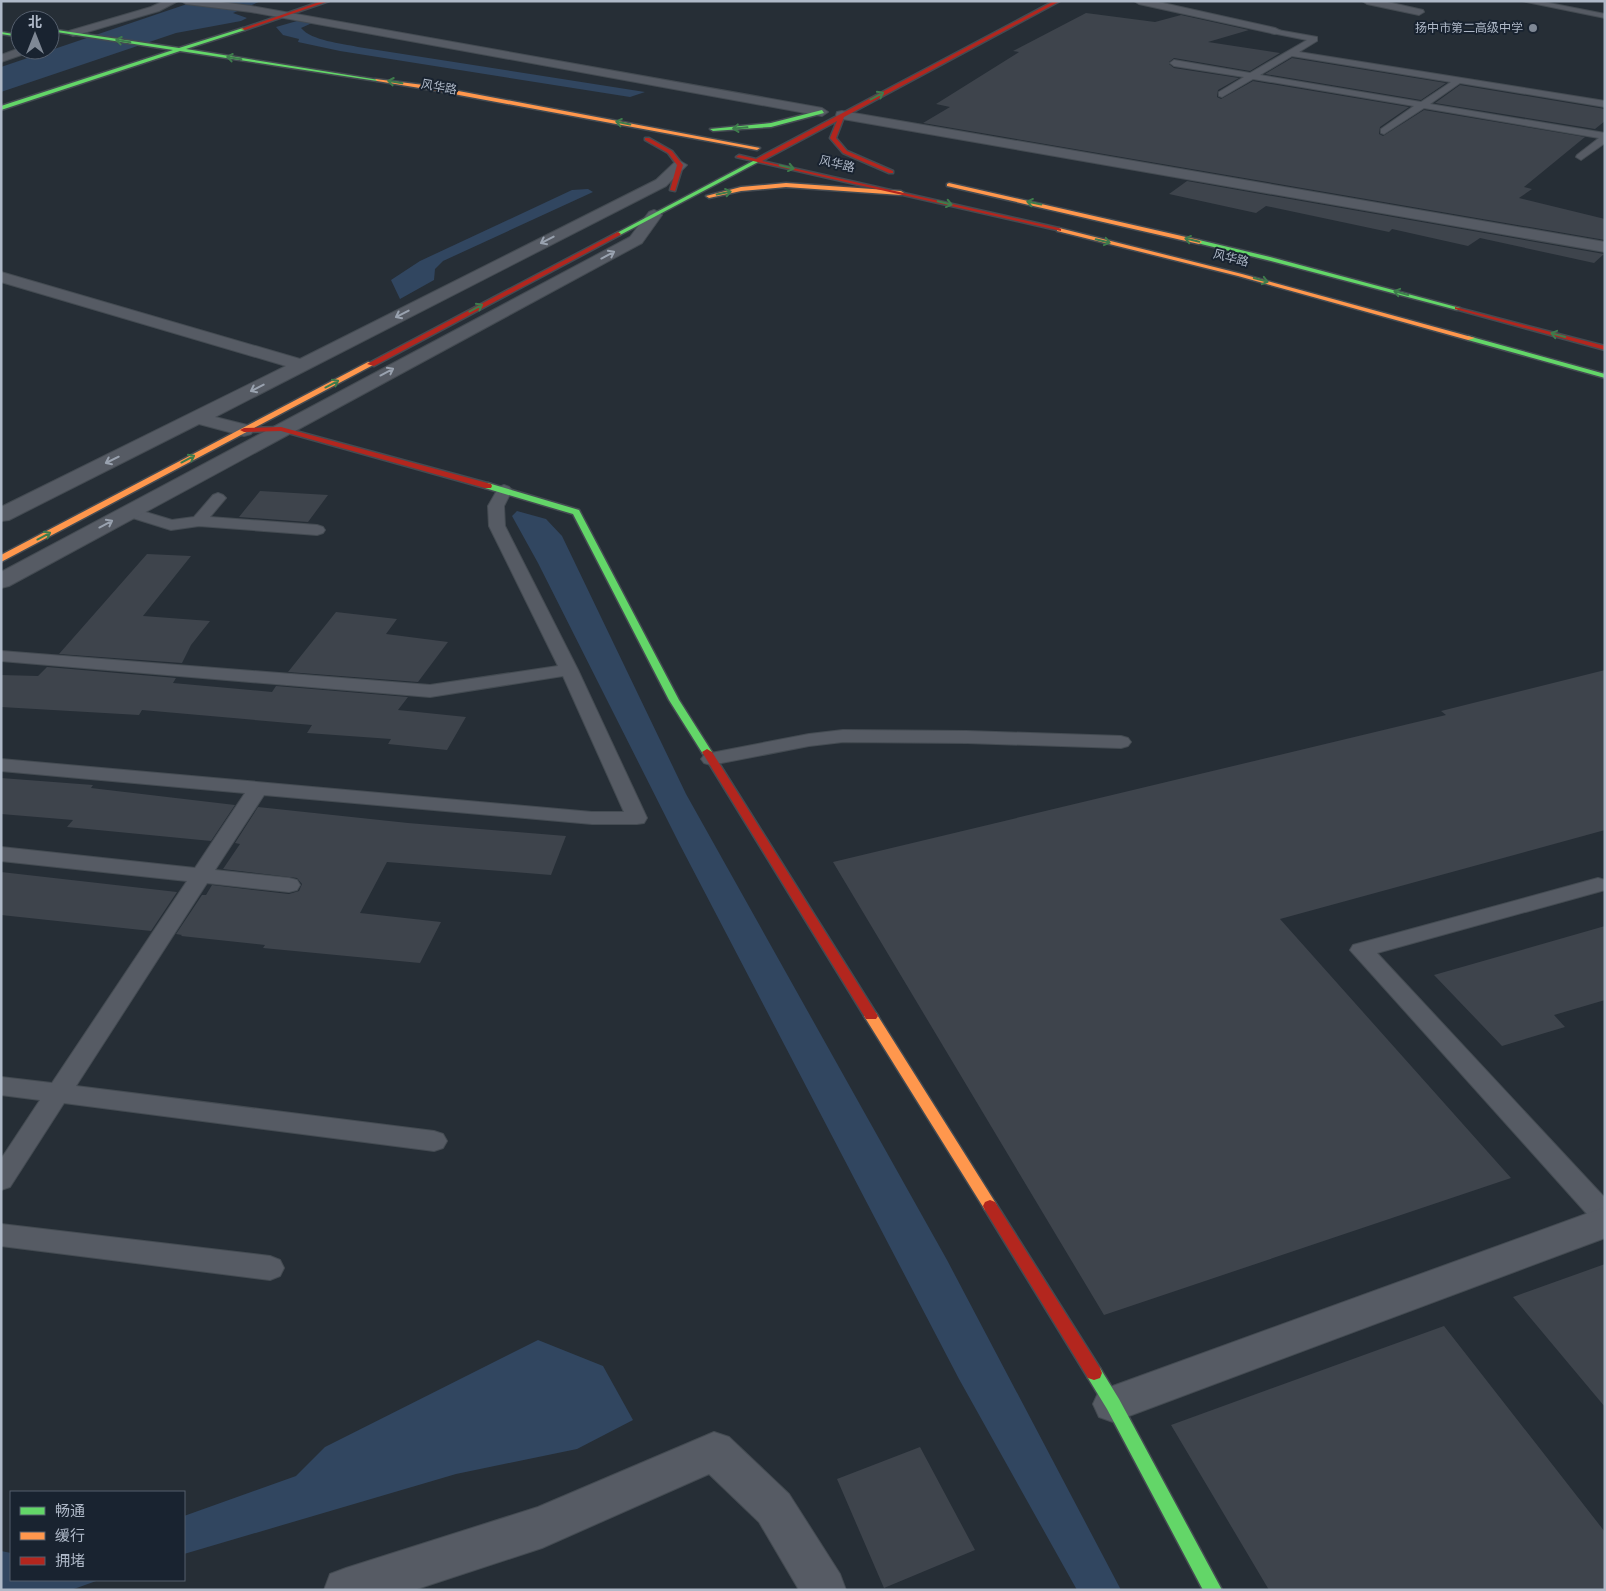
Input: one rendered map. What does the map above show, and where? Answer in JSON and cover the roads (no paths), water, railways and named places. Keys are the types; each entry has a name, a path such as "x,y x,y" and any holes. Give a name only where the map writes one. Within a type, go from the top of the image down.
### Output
{"main road":[{"path":"1,108 150,55 178,49 327,1"},
{"path":"874,86 1039,1"},
{"path":"782,134 832,112 1058,1"},
{"path":"60,37 78,34"},
{"name":"风华路","path":"78,34 432,88 642,126 761,145 797,154"},
{"name":"风华路","path":"60,41 416,96 647,139 735,159 757,161 901,193 1247,276 1415,321 1605,376"},
{"path":"642,126 732,129 771,125 832,112"},
{"path":"1,559 241,422 654,215 778,150 832,112"},
{"name":"风华路","path":"832,112 833,138 845,152 896,173 835,161"},
{"path":"647,139 670,152 680,165 669,193 690,182"},
{"path":"735,159 761,145"},
{"name":"风华路","path":"938,182 1268,258 1605,348"},
{"path":"676,203 741,189 786,185 901,193"},
{"path":"241,422 281,429 504,490 576,512 674,700 1113,1404 1213,1590"}],"street":[{"path":"78,34 173,1"},
{"path":"186,1 251,9 1031,148 1319,196 1605,247"},
{"path":"1139,1 1275,31"},
{"path":"1368,1 1419,12"},
{"path":"1,515 201,426 302,365 661,183 680,165"},
{"path":"1,581 636,240 654,215"},
{"path":"1,278 302,365"},
{"path":"201,426 241,422"},
{"path":"1113,1404 1605,1222"},
{"path":"346,1590 542,1527 714,1451 774,1508 824,1590"}],"lane":[{"path":"1526,1 1605,16"},
{"path":"1222,94 1314,40 1275,31"},
{"path":"1291,53 1605,104"},
{"path":"1174,63 1605,137"},
{"path":"1384,131 1459,80"},
{"path":"1581,158 1605,137"},
{"path":"1,764 258,789 592,818 638,818 569,670 497,526 496,506 504,490"},
{"path":"199,521 218,498"},
{"path":"129,512 171,525 199,521 317,530"},
{"path":"1,656 430,690 569,670"},
{"path":"711,759 809,740 843,736 967,737 1121,742"},
{"path":"1,1180 258,789"},
{"path":"1,854 289,885"},
{"path":"1598,885 1360,950 1605,1216"},
{"path":"1,1086 434,1141"},
{"path":"1,1235 270,1268"}],"water":[{"path":"196,1 261,1 233,13 247,18 241,21 176,33 1,92 1,67 22,60 60,60 60,47"},
{"path":"297,21 312,23 301,28 312,36 335,43 645,92 630,97 340,51 298,42 299,39 283,35 276,27"},
{"path":"588,189 593,192 443,261 435,269 434,280 400,299 391,280 420,261 572,190"},
{"path":"517,511 546,519 562,536 686,794 947,1260 1121,1590 1077,1590 959,1379 680,845 538,563 512,516"},
{"path":"538,1340 603,1366 633,1420 577,1449 456,1474 185,1554 185,1516 296,1476 325,1447"},
{"path":"1,1551 10,1553 10,1581 96,1581 71,1590 1,1590"}],"place":[{"name":"扬中市第二高级中学","path":"1533,28"}]}
